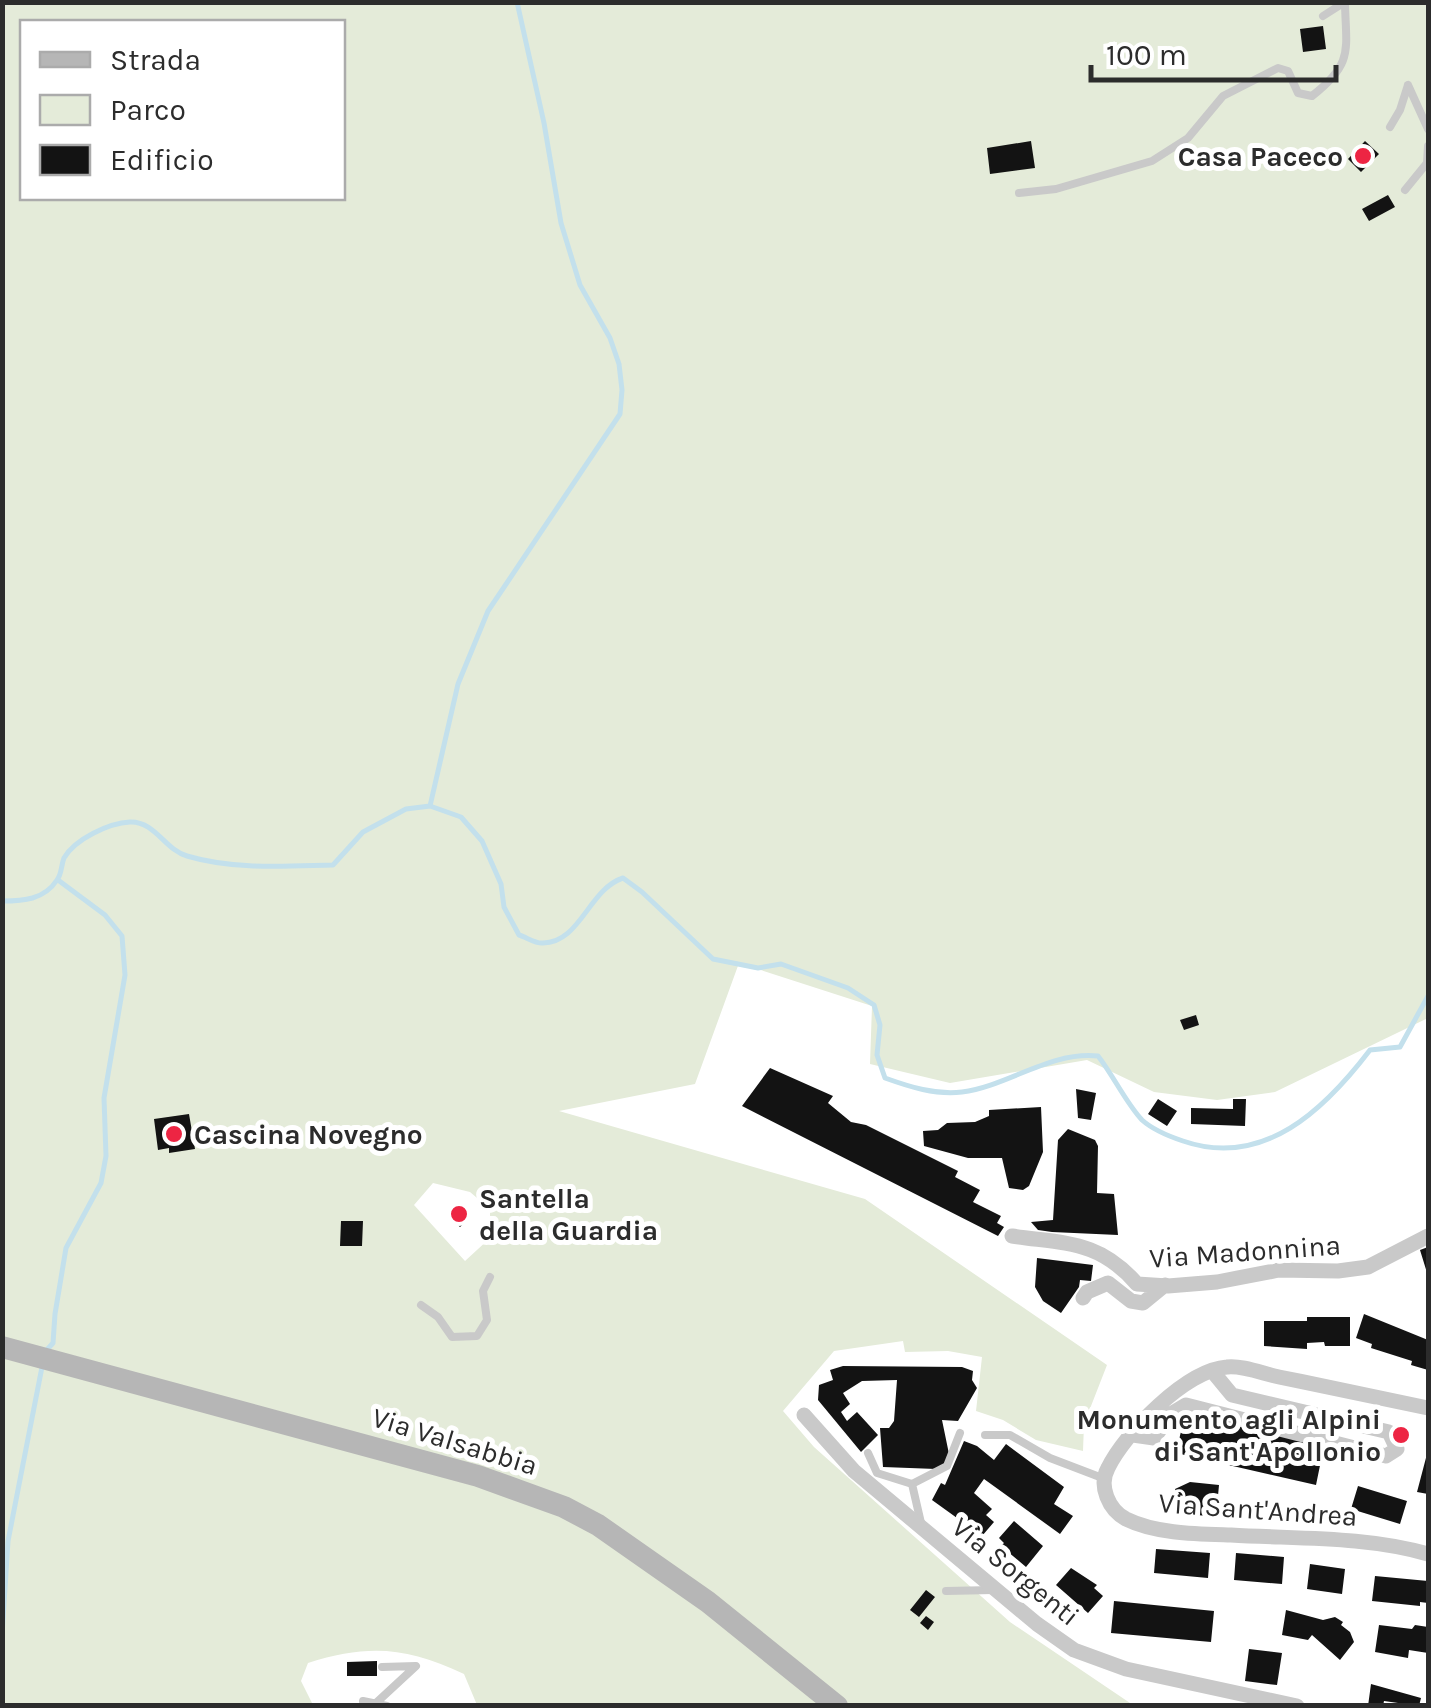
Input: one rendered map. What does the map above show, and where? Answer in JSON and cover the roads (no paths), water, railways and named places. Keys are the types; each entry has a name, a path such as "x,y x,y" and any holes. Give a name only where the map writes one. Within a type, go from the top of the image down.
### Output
{"main road":[{"name":"Via Valsabbia","path":"2,1347 518,1488 598,1525 708,1602 830,1700"}],"street":[{"name":"Via Madonnina","path":"1012,1236 1098,1250 1121,1265 1137,1284 1165,1285 1217,1282 1279,1270 1338,1272 1368,1267 1428,1236"},
{"path":"1084,1298 1108,1283 1131,1301 1143,1303 1165,1285"},
{"path":"1105,1479 1106,1469 1164,1400 1187,1382 1226,1366 1428,1408"},
{"path":"1133,1435 1154,1438 1171,1414 1186,1406 1386,1456 1397,1448 1389,1432 1232,1395 1213,1372"},
{"name":"Via Sorgenti","path":"804,1415 854,1471 1074,1650 1126,1669 1297,1706"},
{"name":"Via Sant'Andrea","path":"1105,1479 1103,1488 1112,1506 1123,1518 1142,1525 1199,1534 1357,1542 1428,1554"}],"lane":[{"path":"1018,192 1056,189 1152,161 1188,138 1223,96 1278,68 1288,72 1298,92 1312,96 1346,56 1349,41 1345,3 1323,16"},
{"path":"1390,126 1408,85 1428,130"},
{"path":"1405,190 1427,163 1428,146"},
{"path":"421,1304 438,1317 452,1337 477,1336 487,1320 483,1291 490,1277"},
{"path":"868,1453 877,1473 912,1484 947,1466 960,1433"},
{"path":"985,1435 1010,1434 1050,1458 1105,1479"},
{"path":"912,1484 922,1527"},
{"path":"946,1591 998,1591"},
{"path":"376,1704 416,1666 382,1667"},
{"path":"362,1701 387,1706"}],"waterway":[{"path":"430,806 458,684 488,611 620,414 619,364 610,338 580,285 561,223 517,2"},
{"path":"2,901 25,900 46,892 59,878 64,858 76,844 122,823 146,826 179,853 205,860 260,866 333,865 363,832 406,809 430,806 461,817 482,841 501,884 504,907 519,935 540,943 556,941 576,925 601,893 623,878 713,959 758,968 781,964 848,988 874,1005 880,1025 877,1055 885,1078 932,1091 962,1092 1063,1059 1098,1056 1142,1120 1178,1139 1212,1148 1240,1147 1290,1128 1333,1093 1370,1050 1400,1047 1428,996"},
{"path":"45,1352 53,1343 66,1248 101,1183 106,1156 104,1098 125,975 122,936 105,915 58,880"},
{"path":"2,1635 8,1541 42,1367"}],"place":[{"name":"Casa Paceco","path":"1363,156"},
{"name":"Cascina Novegno","path":"174,1134"},
{"name":"Santella della Guardia","path":"459,1214"},
{"name":"Monumento agli Alpini di Sant'Apollonio","path":"1401,1435"}]}
